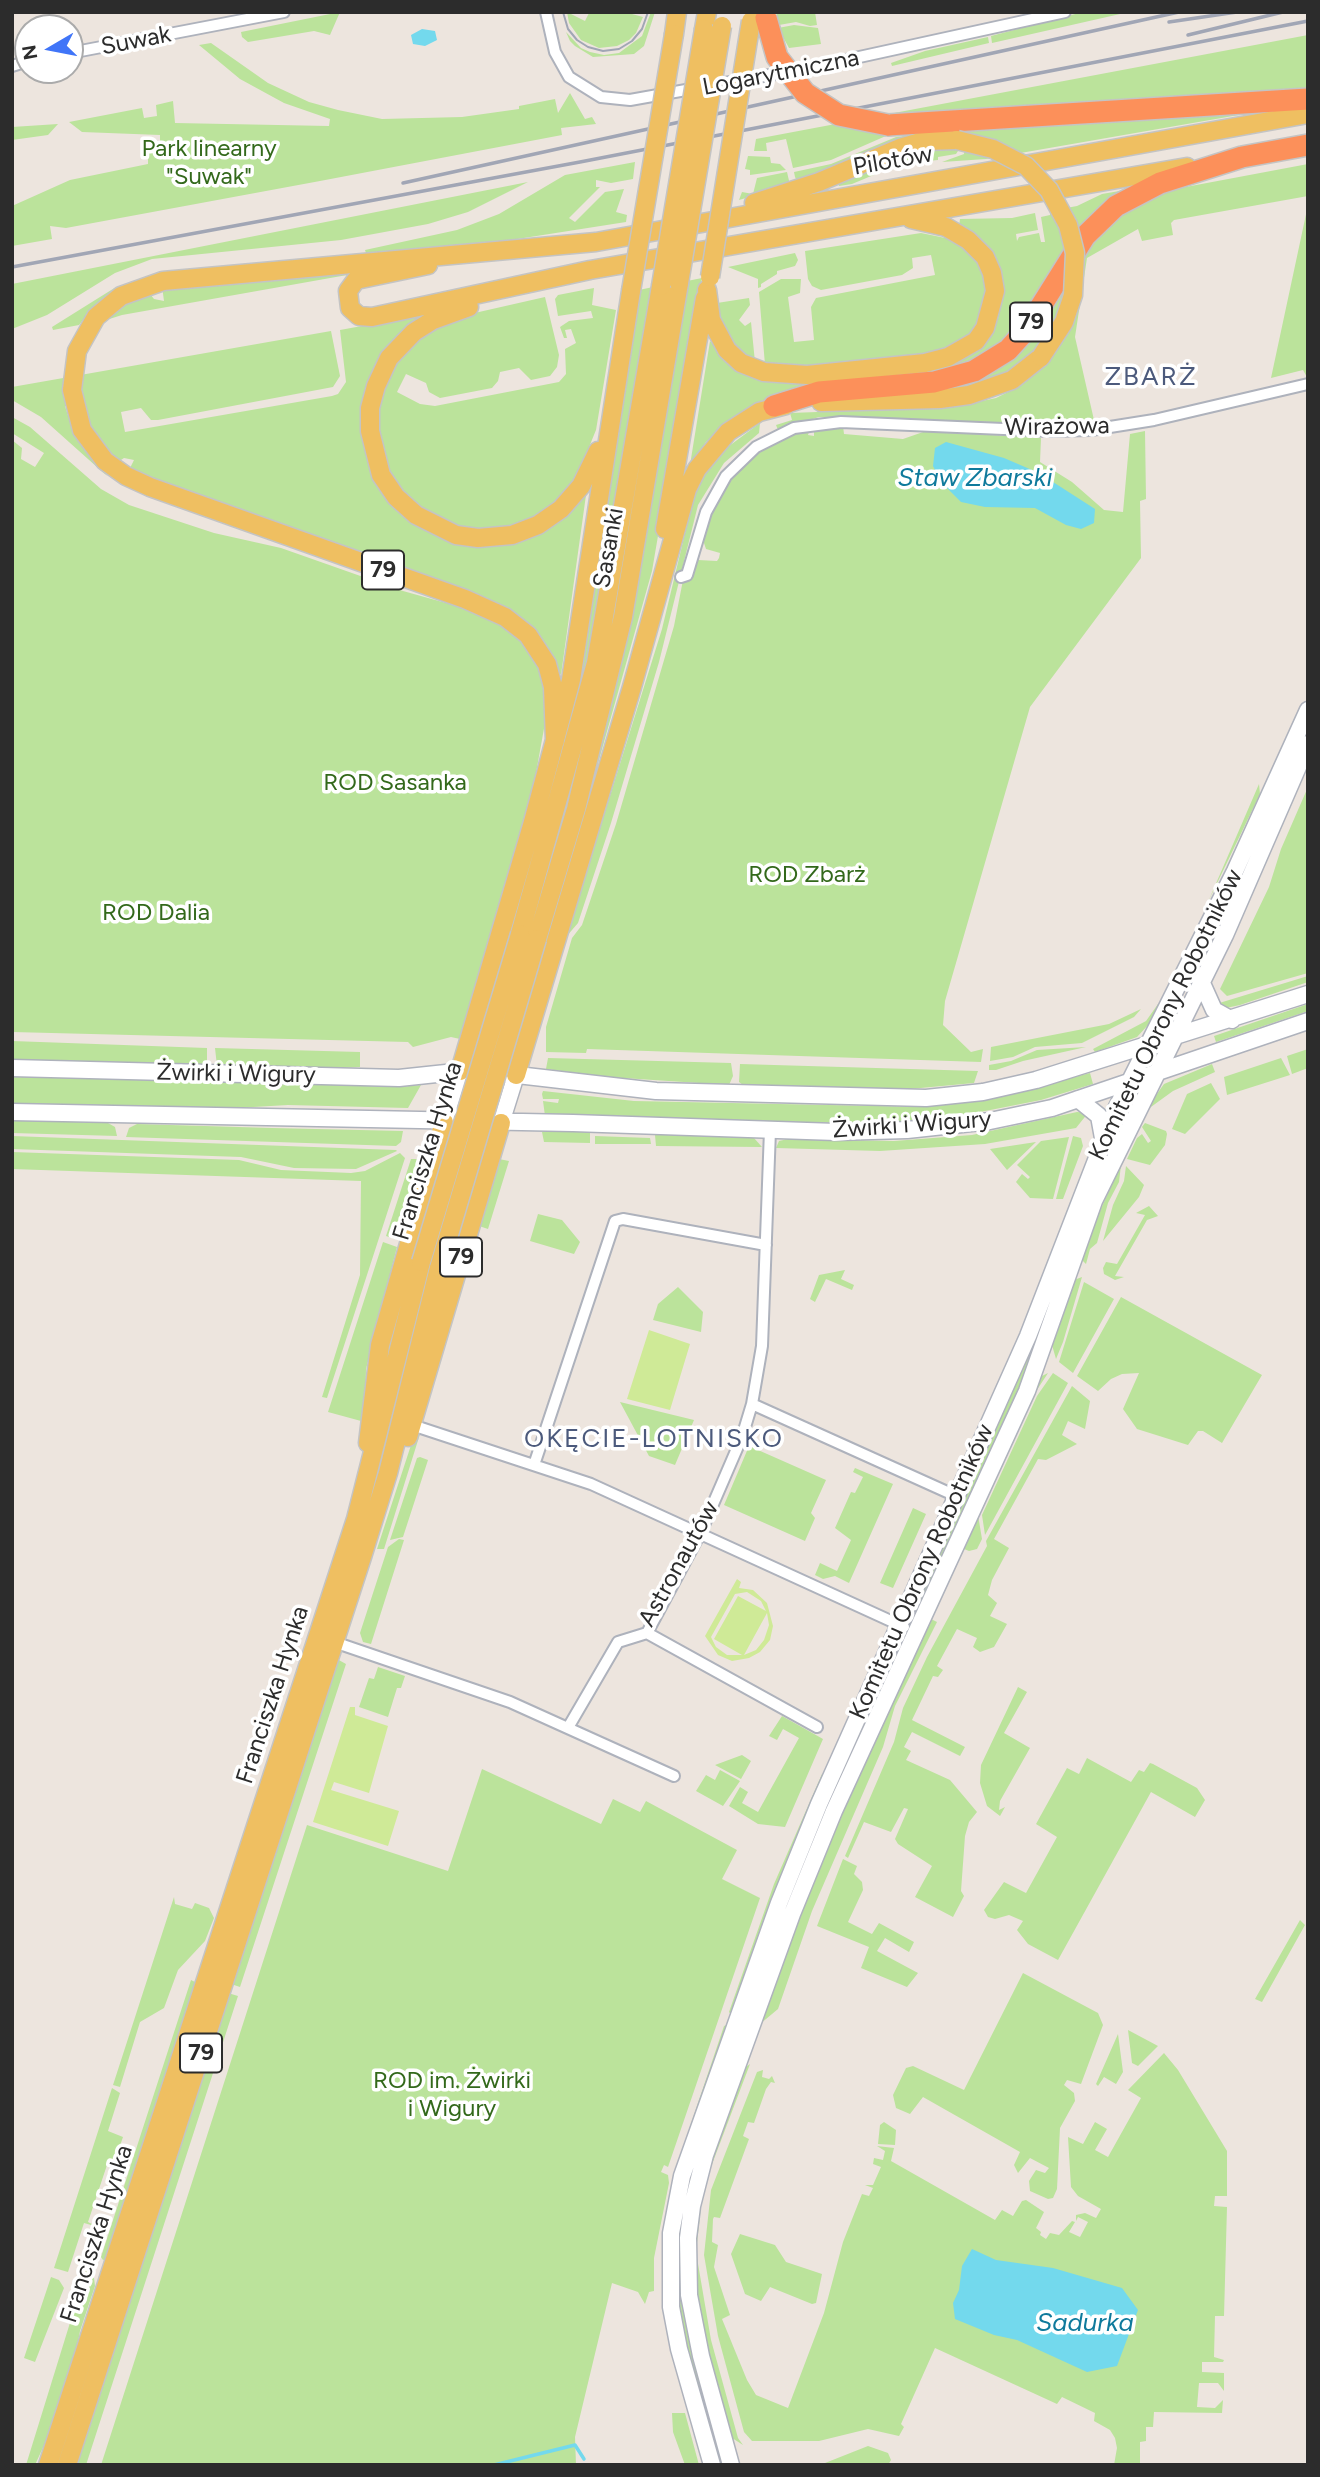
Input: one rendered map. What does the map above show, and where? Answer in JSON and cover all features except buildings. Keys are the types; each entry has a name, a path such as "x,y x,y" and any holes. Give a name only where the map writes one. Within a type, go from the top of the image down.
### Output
{"highway":[{"path":"758,16 785,71 815,102 839,116 888,125 1308,99"},
{"path":"1242,157 1308,145"},
{"name":"79","path":"774,406 819,392 848,387 909,385 955,378 993,361 1026,330 1085,236 1116,206 1160,183 1242,157"}],"main road":[{"path":"555,741 579,636 614,394 677,12"},
{"path":"663,570 669,498 696,334 708,284 758,16"},
{"name":"Sasanki","path":"528,936 576,809 623,617 670,284 714,20"},
{"name":"Pilotów","path":"487,253 586,243 1308,114"},
{"path":"710,221 819,182 900,148 924,141 957,140 993,149 1026,166 1049,190 1068,225 1075,260 1073,295 1065,322 1041,357 1012,380 969,395 940,399 837,401 774,406"},
{"path":"487,253 356,281 348,291 350,308 359,316 372,317 590,270 1242,157"},
{"path":"708,284 711,320 722,343 741,363 764,372 807,375 925,363 963,350 985,327 992,310 995,291 985,257 968,240 946,228 920,220 893,218"},
{"name":"79","path":"460,1071 555,741 553,687 547,664 528,635 505,617 465,599 126,476 105,461 82,430 73,401 73,370 81,343 96,317 121,296 148,284 392,258 487,253"},
{"path":"590,270 549,286 446,314 414,332 389,358 376,386 370,408 374,453 381,475 396,497 435,527 467,537 512,535 554,515 581,486 597,453 614,394"},
{"name":"79","path":"516,1075 632,687 677,517 697,469 728,432 744,420 774,406"},
{"name":"Franciszka Hynka","path":"48,2465 367,1481 421,1262 528,936"},
{"name":"Franciszka Hynka","path":"67,2465 388,1473 439,1268 528,936"},
{"name":"79","path":"367,1481 370,1411 378,1353 444,1122"},
{"name":"79","path":"388,1473 406,1445 501,1123"}],"street":[{"name":"Suwak","path":"84,50 284,12"},
{"name":"Logarytmiczna","path":"546,12 555,52 569,77 601,97 630,100 863,57 1065,12"},
{"name":"Wirażowa","path":"681,577 687,575 706,512 726,476 766,440 803,426 872,423 1073,431 1154,420 1308,384"},
{"name":"Komitetu Obrony Robotników","path":"712,2465 679,2349 671,2307 669,2267 682,2176 779,1903 1040,1305 1103,1141 1235,871 1308,710"},
{"name":"Komitetu Obrony Robotników","path":"731,2465 701,2356 689,2295 688,2238 698,2178 792,1914 834,1811 1027,1391 1094,1201 1247,888 1308,744"},
{"path":"1201,981 1210,1005 1232,1020"},
{"name":"Żwirki i Wigury","path":"12,1068 399,1078 460,1071 678,1093 926,1098 1027,1083 1308,994"},
{"name":"Żwirki i Wigury","path":"12,1112 859,1132 935,1128 1022,1115 1130,1082 1308,1021"},
{"name":"79","path":"444,1122 460,1071"},
{"name":"79","path":"501,1123 516,1075"},
{"path":"1077,1099 1099,1116 1103,1141"},
{"name":"Astronautów","path":"569,1726 618,1642 647,1633 701,1532 730,1470 752,1404 762,1346 770,1130"},
{"path":"534,1465 615,1222 623,1219 766,1245"},
{"path":"752,1404 956,1496"},
{"path":"412,1425 591,1484 900,1623 909,1633 912,1642"},
{"path":"647,1633 817,1727"},
{"path":"334,1642 384,1657 569,1726 674,1776"}],"green space":[{"path":"340,12 330,35 314,31 248,42 242,37 241,32"},
{"path":"567,12 585,21 589,13 632,14 643,17 636,33 629,40 617,46 599,48 581,40 569,23"},
{"path":"651,12 655,12 644,46 634,54 593,57 575,46 566,32 581,48 590,52 604,55 619,53 642,36"},
{"path":"776,12 815,12 817,25 796,22 779,25"},
{"path":"1083,12 1129,12 992,43 991,36"},
{"path":"794,25 818,28 821,44 789,48 778,28"},
{"path":"1308,35 1308,92 1256,112 986,159 942,162 964,154 967,125 895,132 831,160 793,168 786,139 766,143 767,151 754,151 756,139"},
{"path":"988,37 989,43 892,66 891,63 925,51"},
{"name":"Park linearny \"Suwak\"","path":"211,43 268,83 309,102 338,110 382,119 462,117 519,109 519,106 555,99 558,113 570,93 585,119 592,117 596,124 561,128 562,135 320,181 66,228 50,226 52,239 12,246 12,206 70,180 148,164 148,143 160,142 160,135 82,132 69,122 142,108 144,118 157,116 156,105 173,101 175,123 329,126 330,119 284,103 240,79 199,45"},
{"path":"58,124 48,135 12,140 12,127"},
{"path":"958,130 937,133 797,181 795,177 794,172 831,164 896,137"},
{"path":"960,148 956,154 938,157 938,160 905,163 905,167 876,171 876,174 852,184 839,186 838,183 914,152"},
{"path":"748,156 770,157 771,163 780,164 786,170 750,175 750,170 745,169"},
{"path":"635,162 633,179 611,183 596,180 596,187 600,187 569,218 575,222 605,192 624,189 616,212 627,215 626,222 511,240 366,253 365,250 457,230 499,214 565,175"},
{"path":"1308,164 1308,196 1174,220 1171,223 1173,235 1142,241 1138,229 1087,258 1075,337 1094,420 1067,419 1067,424 1061,424 819,417 778,430 776,425 792,420 790,413 954,407 996,398 1022,385 1047,363 1068,334 1081,296 1085,253 1104,231 1133,207 1175,189"},
{"path":"787,172 790,185 739,200 742,192 753,194 757,178"},
{"path":"528,182 468,212 428,224 341,240 152,259 115,273 47,315 12,329 12,284"},
{"path":"1131,189 1000,346 971,365 896,378 896,372 991,331 998,319 1002,290 959,226 960,219 1012,218 1035,213 1038,230 1016,234 1017,241 1019,237 1039,233 1041,242 1045,242 1041,217 1050,215 1050,211 1077,206 1102,194"},
{"path":"1308,205 1308,379 1303,370 1271,378"},
{"path":"921,233 955,240 976,256 985,274 987,302 974,330 967,338 930,355 810,367 765,365 759,292 781,279 801,279 800,293 788,297 794,342 814,340 811,307 816,298 935,275 931,255 912,258 913,268 902,275 821,290 812,286 808,279 805,251"},
{"path":"795,253 798,260 795,266 777,271 777,274 758,288 758,279 728,267"},
{"path":"364,272 122,315 100,322 123,302 150,294 154,299 164,301 162,286"},
{"path":"702,278 652,571 590,792 588,791 624,646 687,281"},
{"path":"1068,278 1066,304 1035,352 999,378 952,392 937,389 974,380 1016,355"},
{"path":"116,287 94,306 79,325 53,330 52,327"},
{"path":"653,287 591,648 558,771 580,672 639,290"},
{"path":"594,288 592,305 616,310 596,430 576,479 549,510 516,526 475,531 455,526 421,510 394,482 379,447 377,412 390,369 427,331 457,317 545,297 559,355 557,367 550,376 531,380 519,368 500,372 498,381 492,388 440,398 429,392 426,383 406,374 397,392 420,404 435,406 559,382 566,374 565,349 576,343 571,329 565,330 567,338 564,338 560,327 569,321 593,318 591,311 558,316 555,299 558,295"},
{"path":"749,298 750,305 739,320 745,326 751,322 755,362 737,349 721,324 717,303"},
{"path":"422,315 362,425 369,464 377,481 409,519 446,539 487,545 586,495 561,675 537,635 129,470 134,460 124,458 118,462 91,432 81,406 65,406 81,445 107,476 41,417 12,400 12,387 331,331 340,376 333,387 158,420 151,420 141,408 121,412 125,432 332,396 338,394 346,382 340,330"},
{"path":"710,341 721,354 814,380 815,385 758,402 730,420 706,442 690,465"},
{"path":"12,417 30,427 101,489 129,505 214,533 281,548 403,591 482,613 508,628 524,643 543,677 545,723 534,784 460,1039 451,1037 413,1047 408,1042 12,1032 12,440 22,448 21,459 35,467 44,453 12,433"},
{"path":"760,423 759,433 724,463 698,505 659,662 611,823 578,923 566,937 662,629 693,500 704,476 725,449"},
{"name":"ROD Zbarż","path":"843,426 844,434 903,439 926,431 1041,438 1040,462 1072,482 1104,510 1123,512 1130,434 1145,431 1146,499 1140,501 1141,558 1030,707 945,1001 943,1025 971,1052 983,1049 981,1062 587,1049 586,1053 546,1052 546,1027 572,938 582,925 616,824 674,626 683,580 688,581 693,565 698,560 717,561 719,558 720,553 706,549 703,540 718,495 753,455 770,444 810,429 808,435 814,436 814,428"},
{"path":"1259,784 1260,794 1208,902"},
{"path":"1308,787 1308,973 1227,996 1220,989 1269,887 1281,849"},
{"path":"1308,976 1308,982 1240,1005 1226,1008 1216,1004"},
{"path":"1158,1004 1160,1005 1149,1024 1137,1037 1095,1052 1093,1049 1146,1021"},
{"path":"1308,1004 1308,1011 1216,1042 1214,1036"},
{"path":"1141,1009 1134,1017 1082,1043 1035,1047 1013,1057 990,1061 991,1047 1109,1024"},
{"path":"12,1041 207,1048 207,1067 12,1061"},
{"path":"1086,1047 989,1070 989,1065 1011,1061 1037,1050"},
{"path":"215,1048 360,1052 360,1067 303,1070 217,1066"},
{"path":"1308,1049 1308,1068 1292,1074 1287,1056"},
{"path":"548,1058 731,1063 733,1076 729,1085 608,1077 546,1069"},
{"path":"1281,1058 1290,1075 1227,1095 1224,1077"},
{"path":"740,1064 978,1071 974,1083 910,1089 855,1089 743,1085 739,1082"},
{"path":"1212,1064 1215,1072 1173,1091 1144,1112 1164,1084"},
{"path":"1090,1073 1093,1084 1041,1100 970,1114 884,1124 545,1116 543,1101 558,1103 559,1099 543,1099 542,1094 543,1091 634,1101 926,1107 994,1098"},
{"path":"12,1075 400,1087 421,1085 408,1108 288,1105 185,1111 144,1110 131,1105 96,1108 12,1106"},
{"path":"1211,1083 1220,1099 1185,1134 1172,1129 1187,1094"},
{"path":"1077,1112 1088,1113 1076,1128 985,1144 880,1151 776,1148 779,1141 788,1139 894,1141 972,1135"},
{"path":"12,1120 108,1123 115,1127 117,1136 12,1133"},
{"path":"1145,1123 1166,1131 1167,1134 1165,1145 1150,1165 1127,1159 1137,1138 1142,1134 1148,1143 1151,1141 1142,1127"},
{"path":"137,1124 403,1131 401,1142 396,1146 126,1137 129,1128"},
{"path":"542,1132 590,1132 590,1143 544,1142"},
{"path":"655,1135 754,1138 762,1147 656,1146"},
{"path":"12,1136 397,1151 356,1169 294,1168 241,1157 12,1149"},
{"path":"595,1136 650,1138 651,1144 595,1144"},
{"path":"1073,1136 1081,1138 1083,1146 1063,1199 1056,1199"},
{"path":"1069,1137 1053,1199 1030,1198 1016,1182 1022,1174 1028,1179 1030,1177 1017,1165 1041,1141"},
{"path":"1036,1142 1007,1170 990,1149"},
{"path":"12,1152 239,1160 281,1170 351,1173 365,1171 400,1153 405,1158 327,1398 322,1397 360,1275 361,1181 12,1169"},
{"path":"411,1159 419,1159 395,1239 386,1236"},
{"path":"499,1159 509,1161 488,1229 479,1226"},
{"path":"1121,1165 1119,1182 1108,1203 1097,1243 1090,1249 1086,1264 1080,1258"},
{"path":"1126,1166 1144,1185 1139,1197 1103,1241 1113,1205 1124,1181"},
{"path":"1149,1206 1158,1216 1147,1220 1115,1276 1124,1277 1115,1280 1104,1274 1106,1262 1117,1264 1145,1215 1136,1213"},
{"path":"538,1214 562,1220 580,1242 574,1254 530,1241"},
{"path":"383,1242 397,1247 366,1369 365,1418 361,1421 328,1412"},
{"path":"845,1270 841,1279 854,1285 852,1290 826,1279 815,1302 810,1299 819,1275"},
{"path":"1060,1274 1020,1392 923,1603 916,1600"},
{"path":"1082,1277 1056,1359 1052,1345 1074,1280"},
{"path":"1084,1282 1114,1299 1073,1373 1059,1362"},
{"path":"678,1287 703,1312 701,1332 653,1320 658,1304"},
{"path":"1121,1297 1262,1375 1222,1443 1203,1431 1198,1431 1188,1445 1137,1429 1123,1409 1139,1373 1122,1374 1111,1379 1098,1391 1077,1376"},
{"path":"649,1330 690,1344 670,1410 627,1399"},
{"path":"1048,1373 1031,1399 978,1515 982,1539 977,1549 964,1549 969,1535 1040,1377"},
{"path":"1053,1373 1068,1383 985,1535 982,1515 1037,1396"},
{"path":"1072,1386 1090,1401 1085,1429 1068,1421 1062,1435 1077,1444 1046,1460 1038,1459 994,1539 1009,1548 992,1580 988,1595 997,1603 990,1616 1007,1624 994,1647 980,1652 973,1647 977,1638 957,1629 937,1666 943,1670 938,1677 933,1676 912,1720 965,1747 960,1756 912,1732 904,1747 911,1751 906,1760 950,1780 977,1812 969,1822 965,1836 961,1891 964,1896 953,1917 915,1897 932,1866 898,1844 895,1839 908,1809 904,1808 891,1832 864,1822 848,1858 845,1856 894,1742 903,1708 927,1657 987,1546 986,1541"},
{"path":"620,1402 694,1420 675,1465 649,1456"},
{"path":"420,1434 384,1549 377,1549 413,1439"},
{"path":"749,1446 826,1480 811,1513 815,1518 805,1541 724,1505"},
{"path":"417,1458 428,1460 403,1537 390,1540"},
{"path":"855,1468 893,1484 849,1583 835,1576 823,1579 815,1575 820,1563 837,1571 851,1540 835,1528 851,1492 855,1493 863,1477 853,1472"},
{"path":"913,1508 926,1514 893,1588 880,1583"},
{"path":"399,1539 404,1540 371,1644 363,1642 360,1633 388,1547"},
{"path":"737,1579 741,1582 739,1588 753,1590 767,1603 773,1626 770,1640 760,1652 749,1658 732,1661 718,1655 705,1636","holes":["747,1592 761,1601 766,1611 738,1596 714,1639 742,1655 727,1655 716,1647 711,1637 735,1594","767,1613 769,1625 764,1640 756,1650 744,1655"]},
{"path":"929,1618 937,1622 895,1706 883,1747 812,1911 778,2009 760,2024 810,1883"},
{"path":"904,1632 905,1639 765,1969 786,1897"},
{"path":"337,1659 346,1664 240,1987 231,1984"},
{"path":"378,1667 405,1676 401,1688 397,1688 388,1717 359,1707 369,1678 374,1679"},
{"path":"1018,1687 1027,1692 1004,1733 1030,1748 1000,1801 999,1810 1005,1807 1000,1816 987,1806 980,1783 981,1765"},
{"path":"350,1707 355,1707 355,1715 388,1726 369,1793 334,1782 331,1790 399,1811 388,1846 313,1822"},
{"path":"782,1716 823,1739 785,1827 758,1824 729,1806 740,1787 748,1792 742,1803 758,1812 799,1738 783,1729 777,1740 769,1736"},
{"path":"742,1755 751,1761 741,1779 715,1765"},
{"path":"1087,1758 1131,1782 1139,1770 1144,1772 1150,1763 1153,1764 1197,1788 1205,1800 1195,1817 1151,1792 1058,1960 1028,1944 1017,1930 1023,1921 1009,1915 995,1919 988,1917 984,1910 1004,1882 1026,1893 1057,1837 1036,1824 1067,1768 1079,1774"},
{"name":"ROD im. Żwirki i Wigury","path":"482,1769 601,1824 613,1799 640,1812 646,1801 737,1850 722,1879 760,1898 668,2167 664,2165 661,2172 668,2175 669,2183 654,2258 654,2291 649,2292 645,2304 638,2292 612,2283 575,2437 576,2465 101,2465 307,1825 448,1871"},
{"path":"720,1770 740,1781 723,1806 696,1791 706,1775 715,1780"},
{"path":"825,1773 732,2016 729,2012 774,1884 822,1774"},
{"path":"843,1859 857,1866 854,1874 862,1882 863,1890 848,1922 872,1934 879,1923 914,1942 909,1952 885,1938 877,1951 918,1973 907,1987 861,1968 869,1947 817,1926"},
{"path":"174,1897 175,1904 192,1909 195,1903 209,1908 214,1918 205,1941 178,1970 164,2008 140,2022 120,2087 113,2085"},
{"path":"1300,1920 1305,1925 1262,2002 1255,1999"},
{"path":"1023,1973 1098,2013 1103,2025 1081,2084 1067,2080 1064,2085 1074,2093 1075,2101 1060,2128 1057,2189 1053,2198 1048,2199 1030,2191 1029,2181 1036,2170 1045,2173 1049,2168 1030,2158 1018,2173 1014,2165 1020,2152 923,2097 910,2114 896,2108 893,2095 906,2068 913,2066 964,2090"},
{"path":"191,1980 197,1983 107,2259 103,2260 101,2257"},
{"path":"228,1993 238,1996 86,2465 75,2465"},
{"path":"724,2026 729,2026 676,2168"},
{"path":"1128,2030 1158,2046 1138,2066 1132,2063"},
{"path":"1118,2034 1123,2072 1116,2084 1104,2077 1098,2086 1096,2084"},
{"path":"1164,2053 1178,2070 1227,2151 1227,2196 1215,2196 1214,2206 1227,2207 1224,2316 1215,2316 1214,2357 1224,2360 1202,2362 1202,2372 1224,2373 1224,2391 1218,2383 1199,2383 1197,2407 1215,2408 1223,2400 1222,2413 1154,2412 1153,2427 1146,2427 1146,2441 1140,2442 1140,2465 1114,2465 1117,2448 1115,2438 1110,2430 1094,2421 1095,2413 1062,2397 1057,2404 935,2348 901,2424 904,2427 899,2436 868,2429 819,2441 752,2441 744,2432 718,2336 704,2255 711,2190 757,2072 763,2070 762,2077 769,2079 772,2076 775,2083 771,2082 766,2089 754,2123 748,2122 743,2136 749,2139 720,2218 713,2219 712,2242 718,2245 714,2267 730,2315 722,2319 747,2380 756,2395 788,2408 824,2313 843,2242 862,2194 869,2196 873,2188 865,2185 873,2185 881,2167 873,2164 874,2158 883,2160 885,2151 877,2146 894,2148 891,2161 995,2220 1002,2210 1013,2216 1022,2201 1026,2200 1044,2212 1036,2228 1041,2232 1040,2235 1046,2239 1050,2233 1059,2235 1072,2221 1075,2222 1069,2232 1080,2237 1088,2222 1078,2217 1076,2221 1076,2215 1085,2213 1096,2218 1101,2209 1078,2196 1071,2187 1068,2137 1083,2144 1095,2122 1107,2129 1095,2150 1108,2157 1141,2098 1128,2090"},
{"path":"750,2064 703,2188 696,2252 711,2340 738,2438 743,2445 729,2436 704,2341 697,2309 694,2251 697,2216 706,2172 742,2070"},
{"path":"726,2067 682,2237 722,2460 688,2361 675,2279 681,2203"},
{"path":"112,2088 120,2093 108,2131 123,2137 116,2157 119,2159 116,2166 107,2165 88,2222 98,2227 84,2223 68,2272 54,2268"},
{"path":"884,2122 896,2130 895,2145 878,2144 880,2125"},
{"path":"740,2234 775,2245 786,2262 822,2274 816,2303 812,2304 770,2287 761,2301 745,2294 731,2254"},
{"path":"86,2271 94,2278 95,2286 80,2331 73,2369 35,2465 26,2465"},
{"path":"51,2277 59,2280 64,2288 35,2362 24,2358"},
{"path":"672,2413 685,2413 699,2465 685,2465 673,2432"},
{"path":"868,2446 888,2453 891,2460 888,2465 820,2465"}],"water":[{"path":"422,29 435,31 437,40 425,46 413,44 411,35"},
{"name":"Staw Zbarski","path":"946,442 1004,458 1039,473 1095,509 1094,523 1081,529 1066,525 1035,508 985,507 961,502 941,482 933,466 935,448"},
{"name":"Sadurka","path":"972,2249 996,2260 1053,2268 1122,2288 1138,2310 1117,2366 1087,2372 1017,2340 994,2335 955,2319 953,2303 959,2290 962,2266"}],"waterway":[{"path":"494,2465 575,2445 584,2459"}],"tram line":[{"path":"563,12 568,29 577,40 588,47 603,51 619,49 632,41 642,29 648,12"}],"railway":[{"path":"403,183 1179,12"},
{"path":"1169,22 1237,12"},
{"path":"1188,35 1283,12"},
{"path":"12,267 580,162 1308,21"}],"district":[{"name":"ZBARŻ","path":"1151,377"},
{"name":"OKĘCIE-LOTNISKO","path":"654,1439"}],"park label":[{"name":"ROD Sasanka","path":"395,783"},
{"name":"ROD Dalia","path":"156,913"}]}
